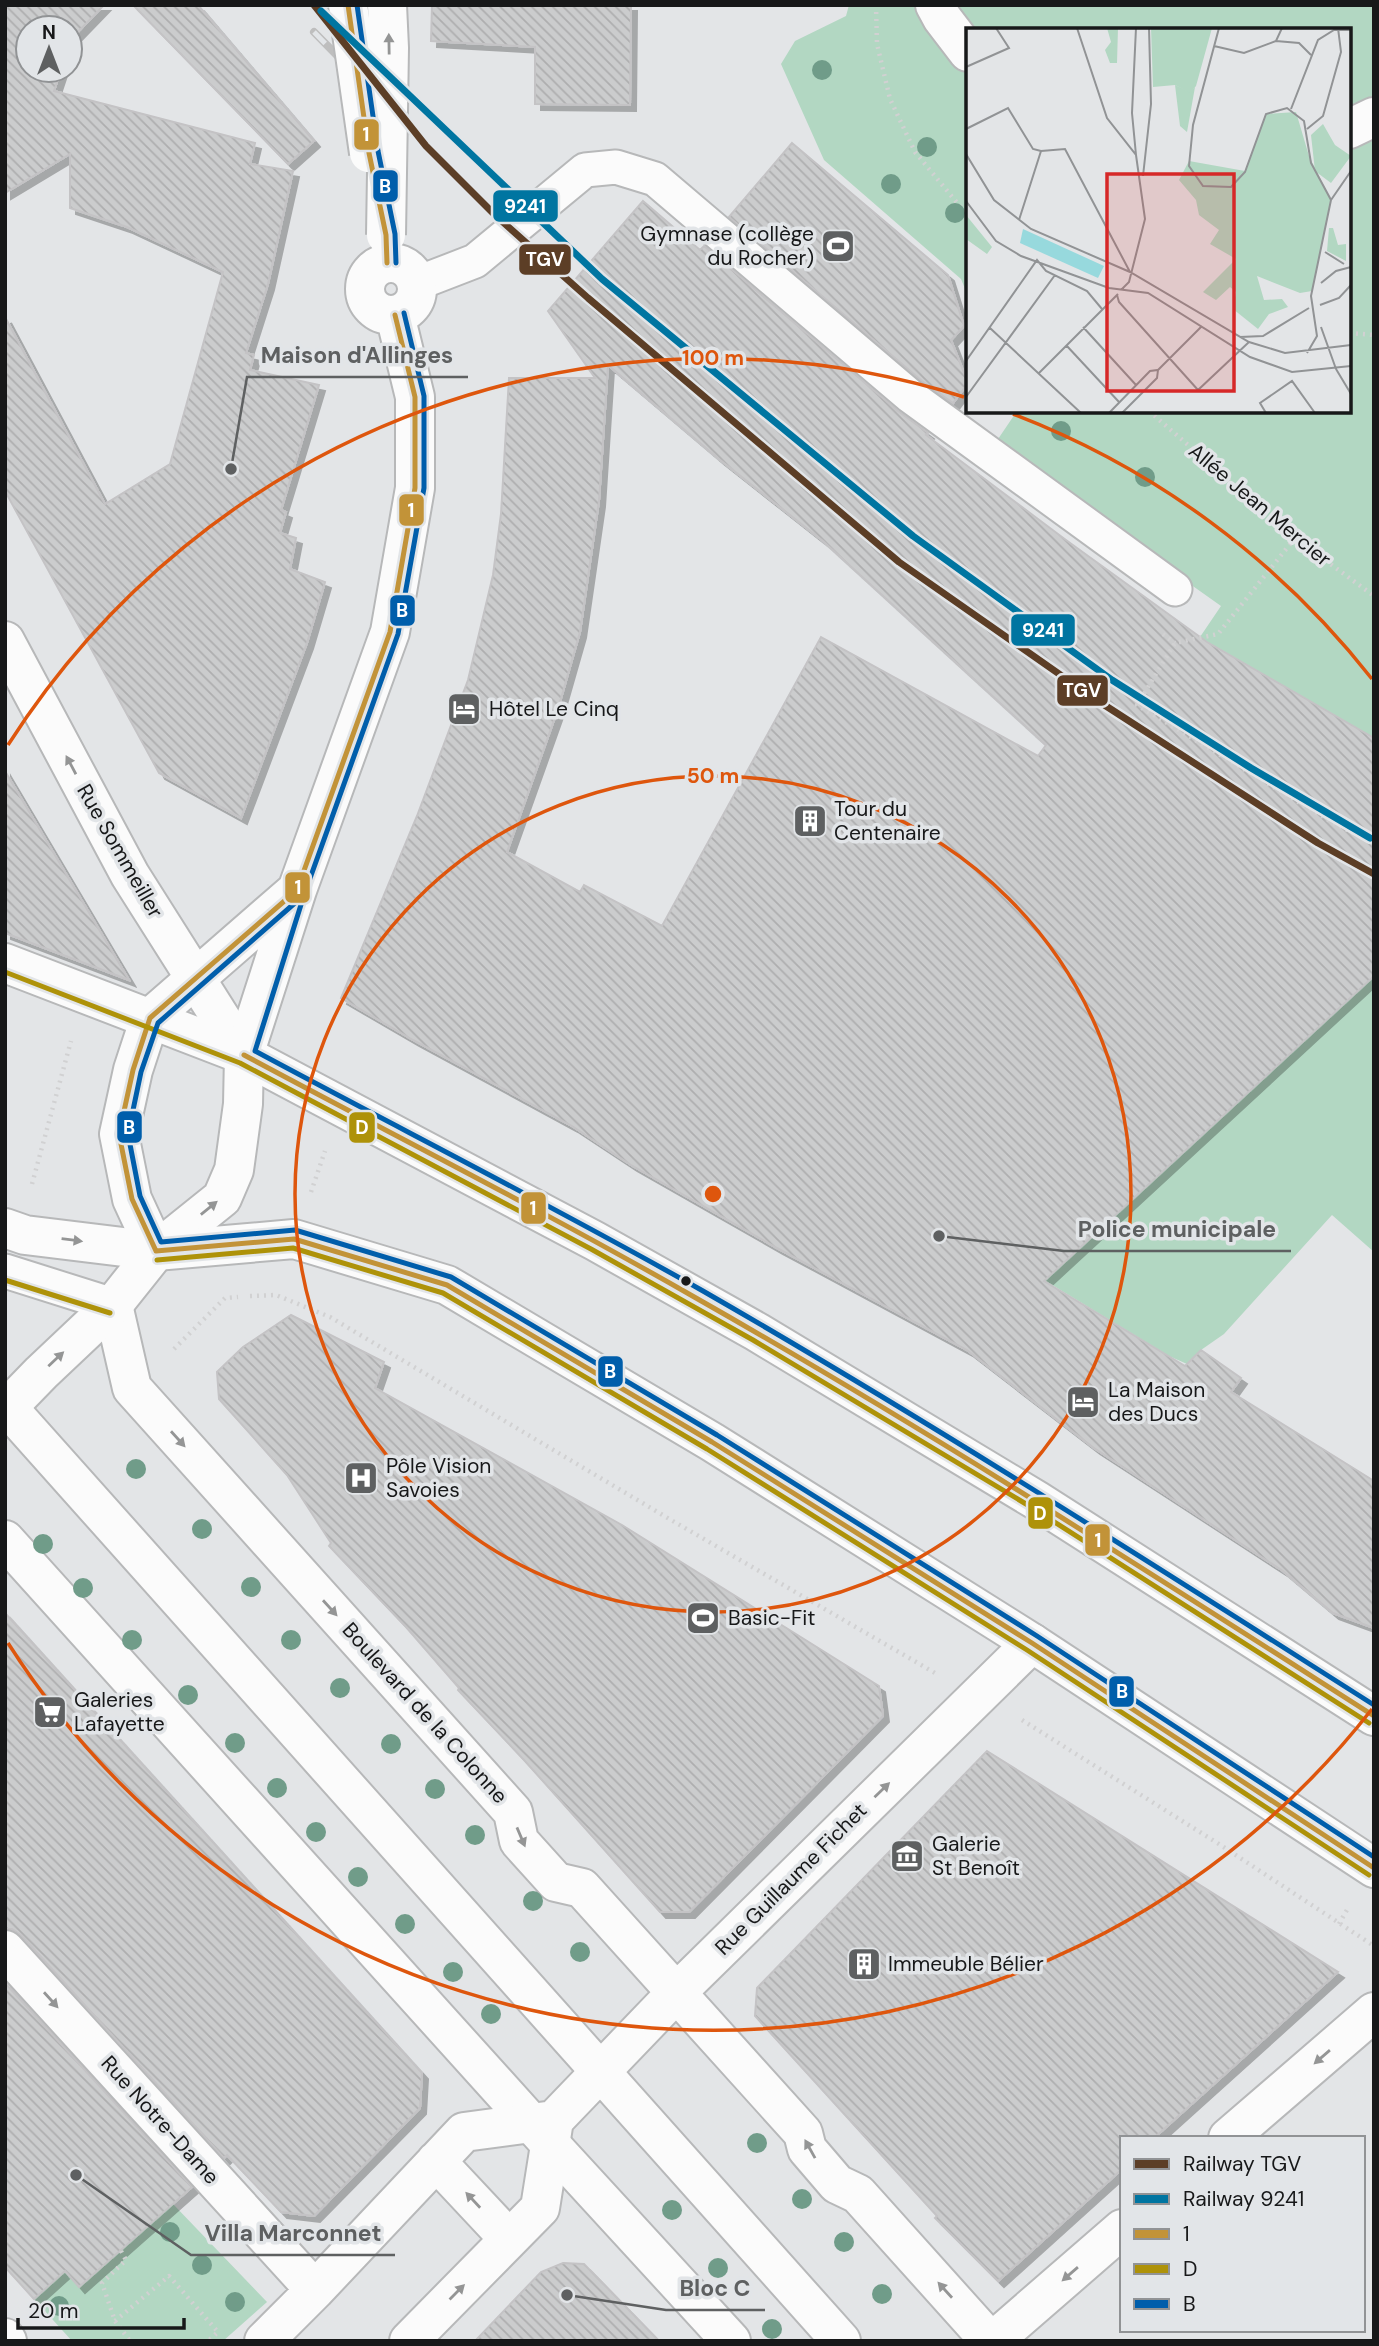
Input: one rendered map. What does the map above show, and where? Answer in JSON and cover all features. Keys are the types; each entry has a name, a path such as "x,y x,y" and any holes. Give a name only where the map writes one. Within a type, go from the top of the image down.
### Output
{"street":[{"path":"348,5 369,153 396,260"},
{"path":"387,5 396,260"},
{"path":"935,5 966,49"},
{"path":"1351,128 1374,117"},
{"path":"396,260 375,268 369,274 365,289 366,298 375,311 395,315 415,397 415,488 390,632 297,890 244,1055 243,1104 234,1170 222,1198 156,1251 113,1305 7,1409 841,2341"},
{"name":"Rue Sommeiller","path":"5,641 130,875 244,1055"},
{"path":"156,1251 132,1199 119,1134 133,1070 150,1018 297,890"},
{"path":"5,963 244,1055 595,1241 757,1332 1036,1500 1374,1716"},
{"path":"15,1232 156,1251 294,1238 447,1285 712,1442 1032,1643 1374,1868"},
{"name":"Boulevard de la Colonne","path":"113,1305 132,1388 513,1812 519,1841 556,1882 582,1888 803,2133 807,2149 837,2184 858,2194 991,2341"},
{"path":"5,1540 545,2129 731,2341"},
{"name":"Rue Guillaume Fichet","path":"545,2129 676,1993 1032,1643"},
{"name":"Rue Notre-Dame","path":"5,1950 315,2290"},
{"path":"1230,2136 1374,2012"},
{"path":"264,2341 464,2132 545,2129"},
{"path":"409,2341 540,2208 545,2129"},
{"path":"436,2161 509,2239"},
{"path":"991,2341 1120,2231"}],"lane":[{"path":"396,260 431,278 475,261 585,170 616,167 655,179 911,396 1175,589"},
{"path":"5,1271 113,1305"}],"path":[{"path":"876,5 877,44 890,99 915,152 966,214"},
{"path":"1351,333 1374,335"},
{"name":"Allée Jean Mercier","path":"1151,413 1295,538 1374,596"},
{"path":"1295,538 1218,634 1175,643 1137,705 1330,821 1374,844"},
{"path":"15,1232 86,995"},
{"path":"294,1238 341,1108"},
{"path":"176,1347 225,1298 276,1295 330,1317 666,1517 1075,1752 1374,1946"},
{"path":"121,2251 126,2260 102,2283 115,2321 130,2341"},
{"path":"115,2321 169,2276 218,2332 208,2341"}],"green space":[{"path":"849,5 1374,5 1374,903 1120,755 1221,606 994,445 1016,413 1351,413 1351,28 966,28 966,291 961,279 824,160 781,64 795,41 846,16"},
{"path":"1374,975 1374,1252 1332,1215 1224,1334 1187,1364 1169,1356 1044,1280"},
{"path":"173,2204 267,2302 223,2341 72,2341 34,2299 65,2271 80,2287"}],"building":[{"path":"5,5 104,5 84,26 84,14 14,14 14,84 56,84 54,91 255,143 250,164 293,171 268,284 246,353 254,355 250,370 319,385 281,510 286,512 280,533 296,538 290,569 325,582 307,643 241,818 159,773 5,491 5,317 105,504 170,464 223,272 127,227 70,208 70,154 5,193"},
{"path":"133,5 198,5 314,141 288,164"},
{"path":"432,5 631,5 630,105 535,104 535,47 431,41"},
{"name":"Gymnase (collège du Rocher)","path":"792,143 948,275 964,326 951,340 966,378 966,386 953,403 922,381 729,217"},
{"path":"643,201 700,250 704,246 898,411 928,433 926,435 1066,540 1207,642 1374,738 1374,976 1044,1281 1185,1366 1201,1350 1241,1378 1231,1392 1374,1481 1374,1628 1333,1613 1283,1571 1094,1448 967,1350 777,1248 631,1165 572,1126 341,998 417,816 468,680 493,575 501,514 509,378 595,378 548,311","holes":["608,365 719,459 823,541 1046,745 1038,756 821,637 662,926 584,885 580,892 507,852 558,709 580,632 599,501"]},
{"path":"5,771 129,980 5,933"},
{"path":"291,1315 384,1362 375,1388 622,1525 879,1686 883,1716 689,1912 660,1912 458,1690 406,1627 329,1546 331,1543 287,1475 219,1399 217,1372 243,1347"},
{"path":"5,1613 422,2073 420,2108 314,2216 281,2212 227,2155 224,2158 21,1935 12,1929 5,1929"},
{"path":"987,1751 1338,1972 1156,2136 1120,2136 1120,2171 998,2281 935,2218 937,2216 755,2016 757,1988"},
{"path":"5,1983 192,2187 79,2287 65,2271 34,2299 5,2267"},
{"path":"563,2263 584,2264 659,2341 475,2341 541,2272"}],"railway":[{"path":"314,32 426,146"}],"rail line":[{"name":"TGV","path":"314,5 426,146 495,215 588,298 899,562 1092,697 1318,843 1374,874"},
{"name":"9241","path":"321,11 602,279 913,536 1112,680 1251,768 1370,838"}],"transit line":[{"name":"1","path":"348,5 369,153 386,235 387,263"},
{"name":"B","path":"357,5 378,151 395,234 396,263"},
{"name":"B","path":"404,313 424,396 424,488 398,634 304,895 158,1023 141,1072 128,1134 140,1196 161,1242 295,1230 451,1277 717,1435 1037,1636 1374,1857"},
{"name":"1","path":"150,1018 297,890 390,632 415,488 415,397 395,315"},
{"name":"B","path":"305,892 255,1051 592,1229 703,1291 1041,1494 1374,1705"},
{"name":"D","path":"5,972 240,1063 591,1249 753,1340 1031,1507 1369,1723"},
{"name":"1","path":"150,1018 133,1070 119,1134 132,1199 156,1251"},
{"name":"1","path":"244,1055 584,1236 868,1398 1038,1502 1374,1716"},
{"name":"1","path":"156,1251 294,1239 447,1285 712,1442 1032,1643 1374,1868"},
{"name":"D","path":"157,1260 293,1248 443,1293 707,1449 1027,1650 1369,1875"},
{"name":"D","path":"5,1280 110,1313"}],"place":[{"name":"Gymnase (collège du Rocher)","path":"838,246"},
{"name":"Maison d'Allinges","path":"231,469"},
{"name":"Hôtel Le Cinq","path":"464,709"},
{"name":"Tour du Centenaire","path":"810,821"},
{"name":"Police municipale","path":"939,1236"},
{"name":"La Maison des Ducs","path":"1083,1402"},
{"name":"Pôle Vision Savoies","path":"361,1478"},
{"name":"Basic-Fit","path":"703,1618"},
{"name":"Galeries Lafayette","path":"50,1712"},
{"name":"Galerie St Benoît","path":"907,1856"},
{"name":"Immeuble Bélier","path":"864,1964"},
{"name":"Villa Marconnet","path":"76,2175"},
{"name":"Bloc C","path":"567,2295"}]}
